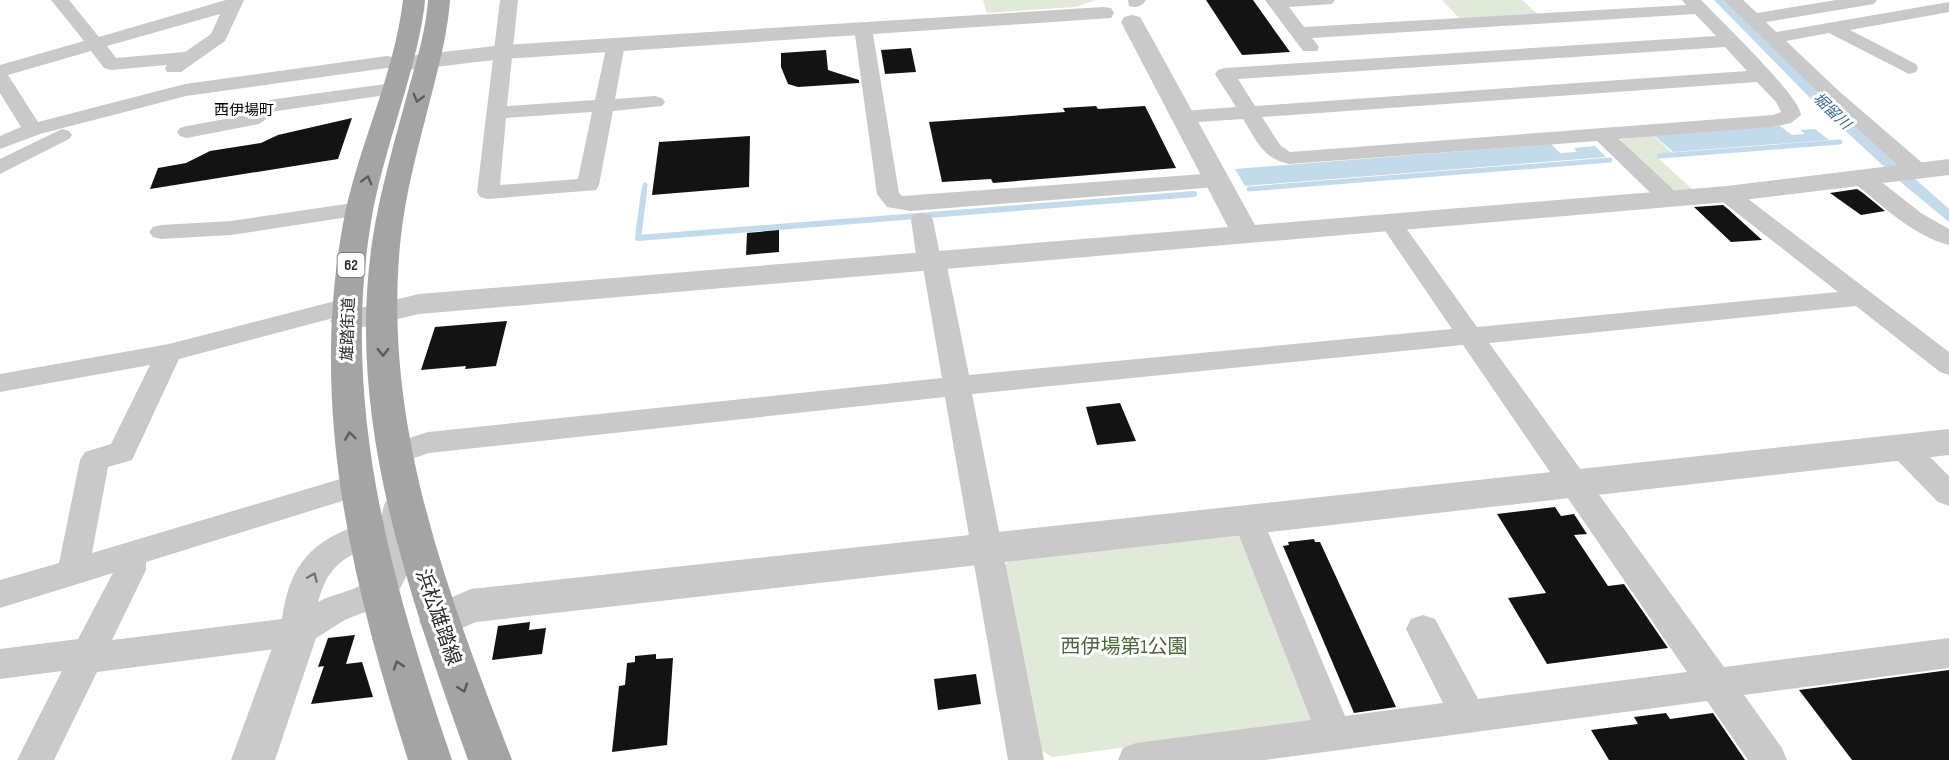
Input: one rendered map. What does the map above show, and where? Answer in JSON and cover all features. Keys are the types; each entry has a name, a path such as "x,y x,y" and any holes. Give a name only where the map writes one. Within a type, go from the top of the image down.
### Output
{"main road":[{"name":"雄踏街道","path":"395,463 383,360 383,273 414,0"},
{"name":"雄踏街道","path":"365,536 347,414 345,354 352,250 360,209 407,71 435,33 439,0"},
{"name":"浜松雄踏線","path":"395,463 412,537 439,621 490,760"},
{"name":"62","path":"365,536 396,659 430,760"}],"street":[{"path":"60,0 111,64 189,57"},
{"path":"169,0 186,17"},
{"path":"509,0 488,192 588,184 616,44"},
{"path":"1275,2 1326,0"},
{"path":"1733,0 1916,172"},
{"path":"1789,0 1809,10"},
{"path":"1752,19 1868,0"},
{"path":"1275,2 1325,67"},
{"path":"0,71 234,3"},
{"path":"164,95 162,91 172,69 219,37 234,3"},
{"path":"187,132 252,120 259,115 261,107 407,71 503,52 1103,13 1103,7 1111,3 1135,8 1183,117 1246,234"},
{"path":"1300,33 1695,4 1762,76 1791,109 1791,115 1784,119 1289,158 1272,149 1225,74 1729,41"},
{"path":"1772,38 1949,7"},
{"path":"863,28 888,194 895,202 910,204 1217,180"},
{"path":"1833,28 1909,68"},
{"path":"0,143 33,130 164,95 218,84 387,62 407,71"},
{"path":"1183,117 1762,76"},
{"path":"0,77 33,130"},
{"path":"496,113 656,102"},
{"path":"0,168 75,127 79,122 78,118"},
{"path":"1602,134 1670,199"},
{"path":"0,383 169,353 347,314 382,313 419,304 1727,194 1916,172 1949,166"},
{"path":"1874,177 1913,218 1949,238"},
{"path":"1727,194 1949,366"},
{"path":"161,232 231,228 360,209"},
{"path":"922,220 957,386 1026,760"},
{"path":"1390,222 1769,760"},
{"path":"0,664 298,633 333,609 378,592 390,578 398,552 395,463 428,443 957,386 1861,298"},
{"path":"73,571 95,460 122,452 169,353"},
{"path":"439,621 471,606 1949,442"},
{"path":"1902,447 1949,494"},
{"path":"0,594 357,485"},
{"path":"1248,520 1335,734"},
{"path":"253,760 298,633 300,610 318,563 340,546 365,536"},
{"path":"35,760 130,570 131,554"},
{"path":"1424,629 1467,716"},
{"path":"1136,760 1949,653"}],"green space":[{"path":"983,0 1096,0 1075,7 987,13"},
{"path":"1442,0 1522,0 1539,15 1461,20"},
{"path":"1654,136 1673,154 1656,156 1693,190 1678,191 1667,188 1620,143 1622,139"},
{"name":"西伊場第1公園","path":"1235,533 1251,541 1318,709 1310,723 1052,757 1035,746 1001,569 1012,558"}],"water":[{"name":"堀留川","path":"1714,0 1727,0 1829,102 1949,209 1949,222 1904,185 1813,101"},
{"path":"1780,126 1792,135 1805,134 1800,130 1815,129 1829,140 1673,152 1655,136"},
{"path":"1551,144 1560,153 1577,152 1574,148 1595,146 1606,157 1245,186 1235,169"}],"building":[{"path":"1206,0 1253,0 1290,52 1242,55"},
{"path":"911,48 916,72 885,74 881,50"},
{"path":"826,50 828,70 859,80 859,83 798,87 788,84 781,67 781,53"},
{"path":"1096,106 1098,109 1145,106 1176,168 993,183 991,179 942,182 929,122 1065,112 1063,108"},
{"path":"352,118 338,159 150,189 158,168 186,163 210,151 261,143 278,135"},
{"path":"750,136 749,187 652,195 659,142"},
{"path":"1857,189 1885,211 1861,215 1830,193"},
{"path":"1723,205 1762,240 1731,242 1694,207"},
{"path":"779,230 779,252 746,255 747,233"},
{"path":"507,321 496,366 421,370 435,327"},
{"path":"1120,403 1136,441 1097,445 1086,407"},
{"path":"1555,507 1561,516 1574,514 1587,534 1574,535 1608,586 1624,584 1668,648 1547,664 1508,598 1546,593 1497,514"},
{"path":"1314,539 1315,542 1320,542 1396,707 1354,713 1283,546 1289,545 1288,542"},
{"path":"530,622 529,630 546,628 542,654 492,660 498,626"},
{"path":"355,635 346,664 362,662 373,697 311,704 324,666 318,667 328,638"},
{"path":"656,654 656,659 673,658 667,745 612,752 619,686 625,685 627,663 635,662 635,656"},
{"path":"1949,670 1949,760 1852,760 1799,690"},
{"path":"976,674 981,704 938,710 934,679"},
{"path":"1666,713 1670,719 1713,713 1745,760 1609,760 1591,730 1638,724 1634,717"}],"waterway":[{"path":"1659,156 1840,142"},
{"path":"1249,189 1610,160"},
{"path":"644,193 645,185"},
{"path":"644,192 638,238 1194,194"}],"district":[{"name":"西伊場町","path":"244,110"}]}
